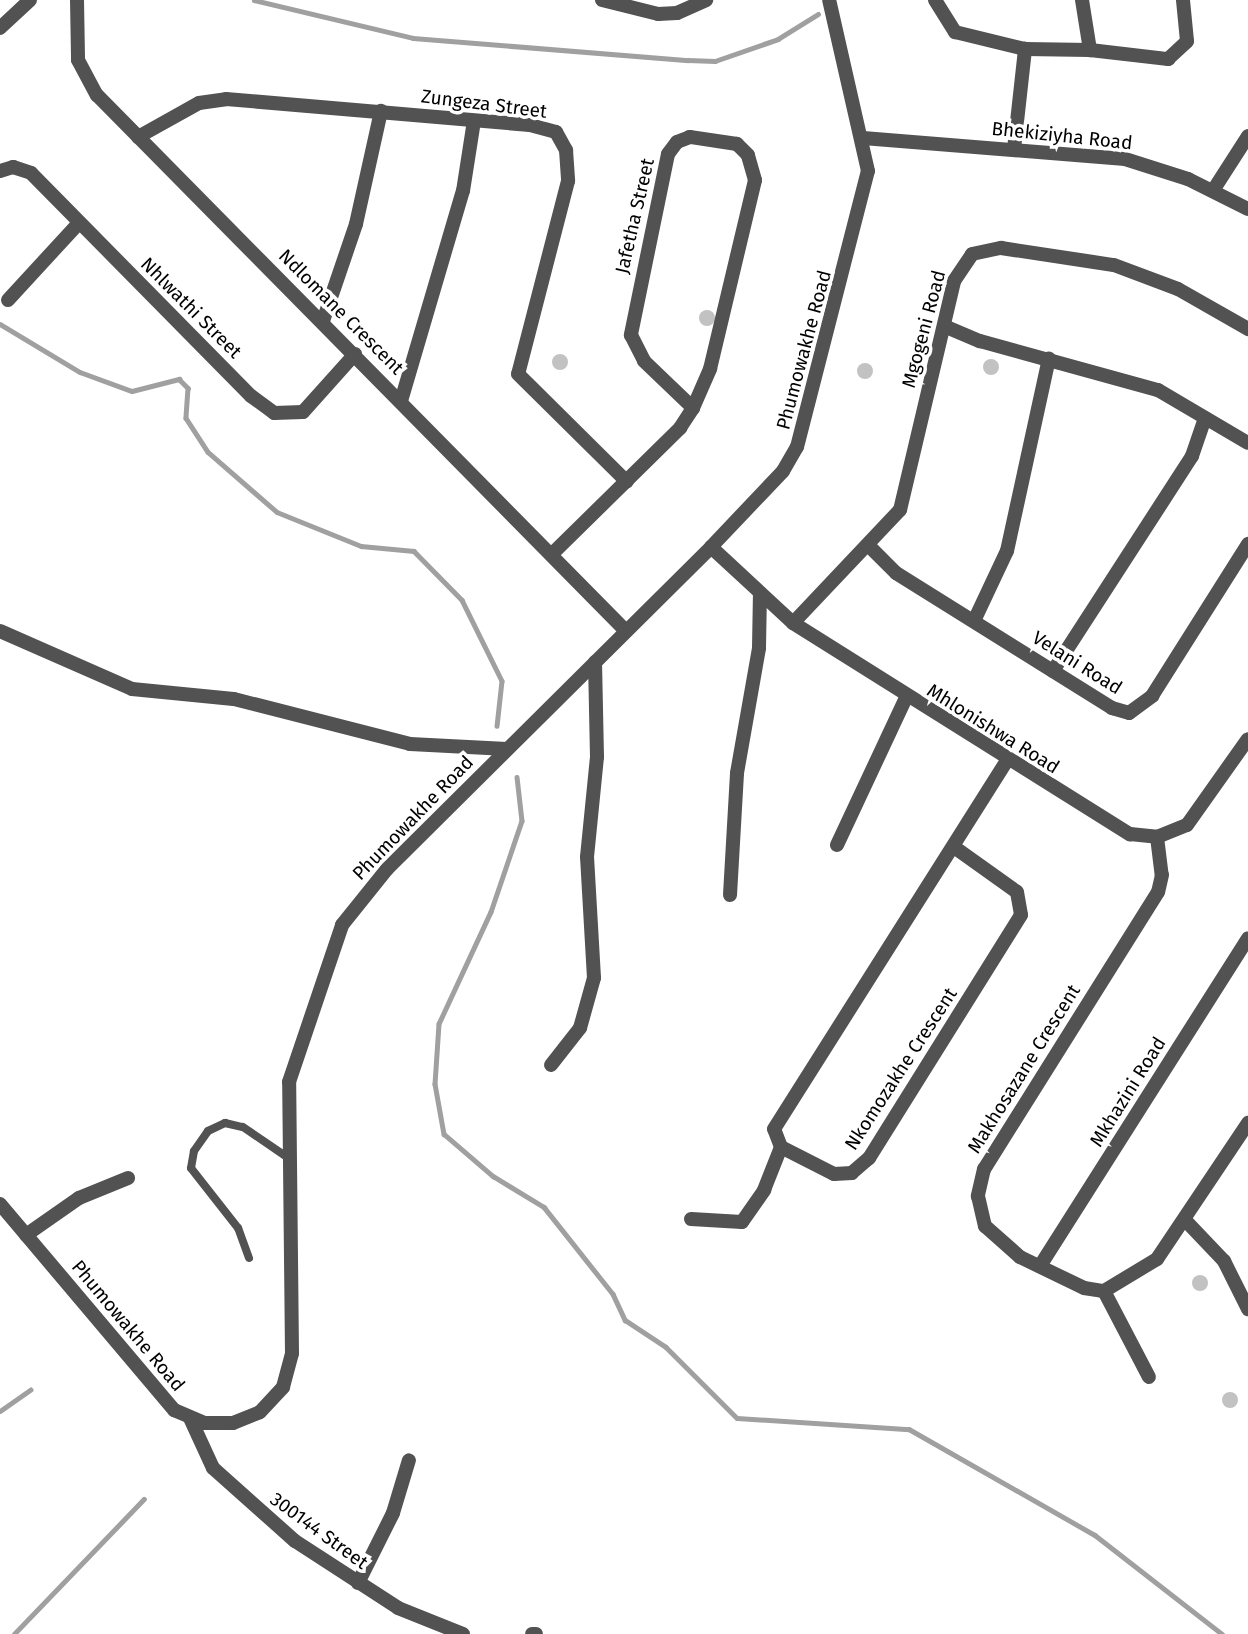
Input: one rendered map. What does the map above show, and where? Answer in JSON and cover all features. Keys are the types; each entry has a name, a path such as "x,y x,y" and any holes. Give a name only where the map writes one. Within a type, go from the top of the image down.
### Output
{"street":[{"path":"0,27 30,0"},
{"name":"Ndlomane Crescent","path":"75,0 81,71 138,137 323,321 626,631"},
{"path":"602,0 658,15 706,0"},
{"name":"Phumowakhe Road","path":"0,1203 161,1396 190,1418 220,1425 248,1419 271,1403 289,1373 286,1111 295,1053 342,925 387,869 711,547 783,471 806,423 864,203 868,171 863,138 829,0"},
{"path":"935,0 955,32 1025,49 1090,50 1176,57 1189,29 1183,0"},
{"path":"1082,0 1090,50"},
{"path":"1014,149 1025,49"},
{"name":"Zungeza Street","path":"138,137 211,100 381,111 548,128 566,150 565,193 517,366 523,383 627,482"},
{"path":"323,321 356,223 381,111"},
{"path":"401,401 463,191 474,121"},
{"path":"1214,189 1248,136"},
{"name":"Jafetha Street","path":"552,554 627,482 693,408 717,344 755,180 748,155 737,144 690,137 677,142 668,154 631,334 645,361 693,408"},
{"name":"Bhekiziyha Road","path":"863,138 1125,159 1214,189 1248,209"},
{"name":"Nhlwathi Street","path":"0,170 13,167 31,173 78,224 274,414 303,412 355,354"},
{"path":"8,300 78,224"},
{"name":"Mgogeni Road","path":"793,624 870,547 904,498 961,265 980,251 1001,248 1114,265 1178,289 1248,330"},
{"path":"944,326 1158,390 1248,443"},
{"path":"974,621 1007,551 1049,359"},
{"path":"1053,671 1192,456 1205,418"},
{"name":"Velani Road","path":"870,547 896,573 1112,708 1129,713 1143,707 1248,544"},
{"name":"Mhlonishwa Road","path":"711,547 793,624 906,698 1118,829 1157,837"},
{"path":"730,895 737,773 759,648 760,593"},
{"path":"0,631 132,690 234,699 410,744 507,749"},
{"path":"551,1065 580,1028 594,978 587,858 597,757 594,662"},
{"path":"837,845 906,698"},
{"path":"1157,837 1198,816 1248,739"},
{"path":"691,1219 742,1222 764,1190 781,1147 774,1136 778,1122 1007,761"},
{"name":"Makhosazane Crescent","path":"1104,1292 1084,1288 1005,1248 985,1226 980,1182 1002,1138 1158,892 1162,875 1157,837"},
{"name":"Nkomozakhe Crescent","path":"781,1147 834,1174 843,1176 861,1167 1021,915 1017,892 954,847"},
{"name":"Mkhazini Road","path":"1040,1266 1248,938"},
{"path":"1149,1377 1104,1292 1157,1259 1248,1123"},
{"path":"26,1235 79,1198 128,1178"},
{"path":"1185,1220 1217,1252 1248,1309"},
{"name":"300144 Street","path":"190,1418 205,1458 222,1479 295,1541 398,1608 463,1634"},
{"path":"358,1583 393,1513 409,1460"}],"lane":[{"path":"249,1258 237,1228 191,1168 194,1151 208,1131 225,1123 243,1126 287,1157"}],"building":[{"path":"707,310 713,312 713,324 707,326 701,324 699,318 701,312"},
{"path":"560,354 566,356 566,368 560,370 554,368 552,362 554,356"},
{"path":"991,359 997,361 997,373 991,375 985,373 983,367 985,361"},
{"path":"865,363 871,365 871,377 865,379 859,377 857,371 859,365"},
{"path":"1200,1275 1206,1277 1206,1289 1200,1291 1194,1289 1192,1283 1194,1277"},
{"path":"1230,1392 1236,1394 1236,1406 1230,1408 1224,1406 1222,1400 1224,1394"}],"waterway":[{"path":"254,0 413,38 715,61 778,39 818,14"},
{"path":"0,324 80,372 132,391 179,379 188,388 186,418 208,452 277,512 361,546 414,551 462,600 502,681 497,726"},
{"path":"517,777 522,821 491,912 439,1024 435,1084 444,1134 493,1176 544,1207 613,1294 625,1320 666,1347 737,1418 909,1429 1095,1535 1222,1634"},
{"path":"0,1411 30,1390"},
{"path":"14,1634 144,1499"}]}
